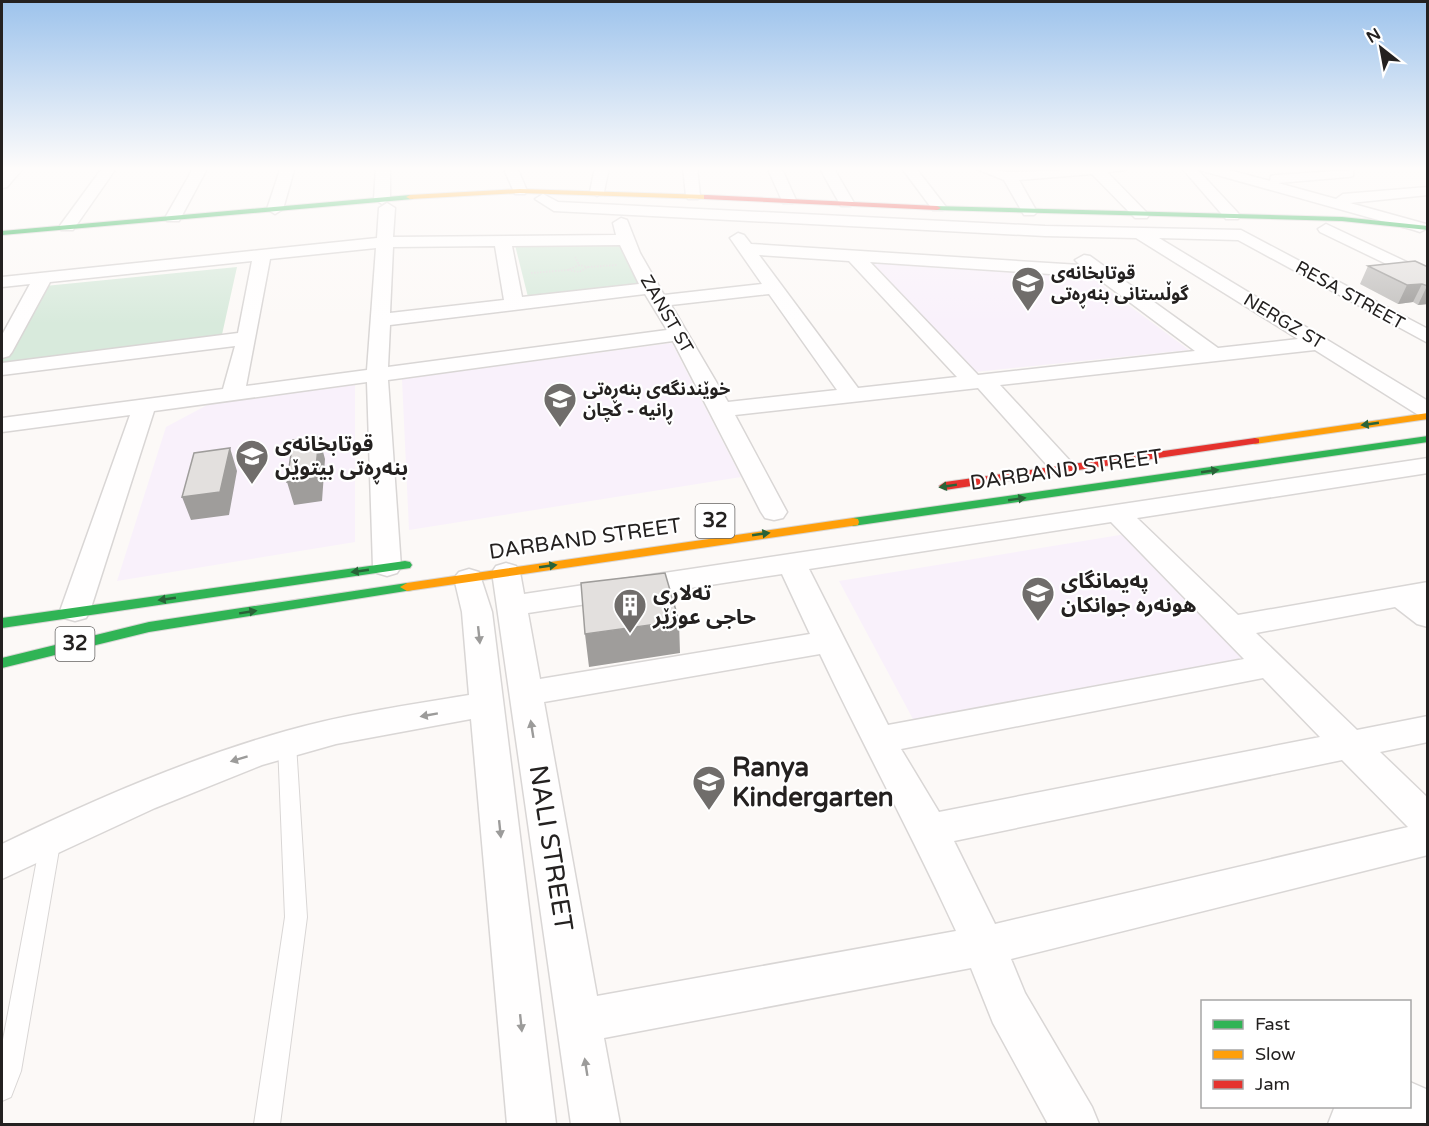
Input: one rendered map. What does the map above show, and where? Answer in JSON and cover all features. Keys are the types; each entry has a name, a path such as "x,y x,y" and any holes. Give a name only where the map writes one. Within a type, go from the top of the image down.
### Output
{"main road":[{"path":"2,233 154,220"},
{"path":"2,242 228,220"},
{"path":"1109,220 1140,224 1191,220"},
{"path":"1130,220 1326,229 1425,230"},
{"path":"1345,220 1425,230"},
{"name":"DARBAND STREET","path":"934,488 1428,416"},
{"name":"DARBAND STREET","path":"2,663 149,627 469,578 510,589 1428,440"},
{"name":"32","path":"2,623 420,562"}],"street":[{"path":"67,227 72,220"},
{"path":"385,220 377,374 387,567"},
{"name":"ZANST ST","path":"620,220 625,240 722,410 774,512"},
{"path":"725,220 852,396"},
{"path":"827,220 1045,231 1140,224"},
{"path":"1033,220 1045,231 1214,355"},
{"name":"NERGZ ST","path":"1136,220 1321,343 1428,411"},
{"path":"1389,220 1425,230"},
{"name":"RESA STREET","path":"1140,224 1241,235 1422,331"},
{"path":"1326,229 1428,279"},
{"path":"502,239 514,304"},
{"path":"2,282 385,242 502,239 625,240"},
{"path":"746,249 1100,272"},
{"path":"233,393 247,338 262,255"},
{"path":"854,256 1063,468"},
{"path":"2,352 43,278"},
{"path":"380,320 514,304 774,288"},
{"path":"2,424 679,334"},
{"path":"2,369 247,338"},
{"path":"722,410 1321,343"},
{"path":"75,611 144,406"},
{"path":"510,589 791,563 1428,465"},
{"path":"1117,513 1428,823"},
{"path":"791,563 878,740 929,830 984,946 1009,1008 1075,1125"},
{"name":"NALI STREET","path":"469,578 477,612 532,1125"},
{"name":"NALI STREET","path":"510,589 595,1125"},
{"path":"1231,627 1414,593 1428,618"},
{"path":"526,693 828,642"},
{"path":"878,740 1268,666"},
{"path":"2,862 173,782 287,744 335,732 487,704"},
{"path":"929,830 1428,729"},
{"path":"579,1022 984,946 1428,838"},
{"path":"1411,1105 1428,1101"},
{"path":"1352,1125 1403,1108"}],"lane":[{"path":"267,1125 296,917 287,744"},
{"path":"2,1088 9,1071 51,838"}],"path":[{"path":"574,255 579,265"},
{"path":"568,270 579,265 588,267 625,264"},
{"path":"528,265 534,283"},
{"path":"531,273 568,270 579,272 588,267"},
{"path":"579,272 582,279"}],"shaded area":[{"name":"قوتابخانه‌ی گوڵستانی بنه‌ڕه‌تی","path":"867,262 1088,275 1189,350 975,372"},
{"name":"خوێندنگەی بنەڕەتی ڕانیە - کچان","path":"672,343 741,477 409,530 402,379"},
{"name":"قوتابخانەی بنەڕەتی بیتوێن","path":"355,385 355,542 117,581 166,427 209,404"},
{"name":"پەیمانگای هونەرە جوانکان","path":"1126,534 1244,658 914,721 839,581"}],"green space":[{"path":"620,244 643,284 528,297 515,245"},
{"path":"237,267 221,339 2,365 2,358 45,286"}],"building":[{"path":"1415,261 1428,267 1428,286 1407,285 1368,266"},
{"path":"319,437 315,478 287,482 293,440"},
{"path":"230,448 220,492 182,497 194,453"},
{"path":"665,573 679,621 585,634 581,583"}],"traffic: fast":[{"path":"2,233 154,220"},
{"path":"1347,220 1428,228"},
{"path":"853,522 1428,439"},
{"path":"2,623 405,565"},
{"path":"2,663 149,627 407,587"}],"traffic: slow":[{"path":"1255,441 1428,416"},
{"path":"407,587 853,522"}],"traffic: jam":[{"path":"945,486 1255,441"}],"place":[{"name":"قوتابخانه‌ی گوڵستانی بنه‌ڕه‌تی","path":"1028,312"},
{"name":"خوێندنگەی بنەڕەتی ڕانیە - کچان","path":"560,428"},
{"name":"قوتابخانەی بنەڕەتی بیتوێن","path":"252,485"},
{"name":"پەیمانگای هونەرە جوانکان","path":"1038,622"},
{"name":"تەلاری حاجی عوزێر","path":"630,634"},
{"name":"Ranya Kindergarten","path":"709,811"}]}
